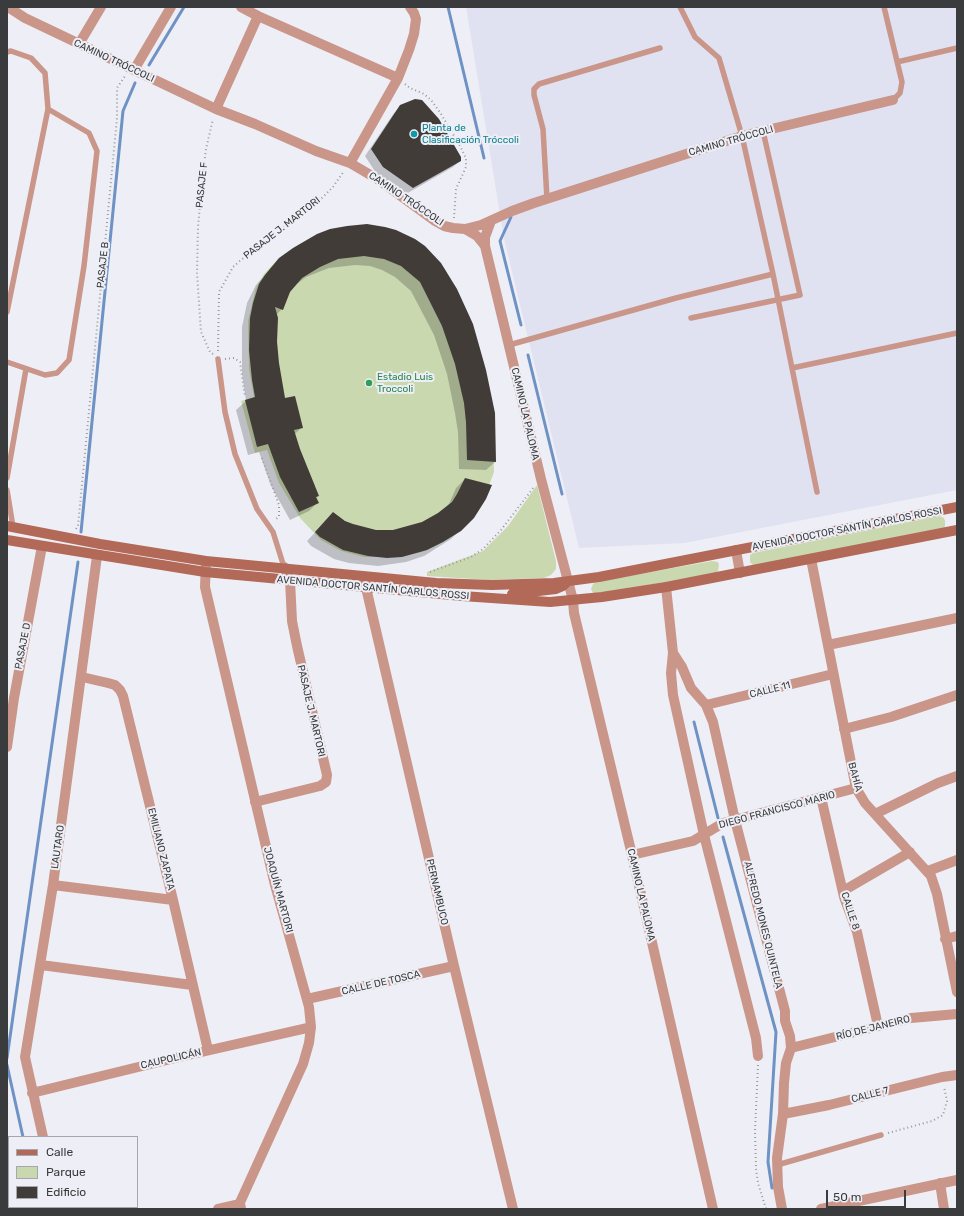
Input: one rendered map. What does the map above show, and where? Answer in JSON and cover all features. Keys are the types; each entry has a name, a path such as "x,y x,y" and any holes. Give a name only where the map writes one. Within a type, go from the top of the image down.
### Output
{"street":[{"name":"CAMINO TRÓCCOLI","path":"8,7 25,18 216,109 255,124 316,151 350,163 379,180 435,221 444,226 453,228 465,229 491,221 512,211 547,199 742,136 894,100"},
{"path":"79,44 101,7"},
{"path":"134,70 171,7"},
{"path":"241,7 398,78"},
{"path":"350,163 398,78 409,50 414,34 416,19 410,7"},
{"path":"216,109 258,16"},
{"name":"CAMINO LA PALOMA","path":"491,221 485,237 485,246 541,479 573,600 574,613 632,855 713,1209"},
{"path":"465,229 477,236 485,246"},
{"name":"AVENIDA DOCTOR SANTÍN CARLOS ROSSI","path":"10,526 69,538 206,561 421,581 492,585 567,581 599,577 957,507"},
{"name":"AVENIDA DOCTOR SANTÍN CARLOS ROSSI","path":"7,540 97,556 205,572 501,599 550,602 602,598 666,587 957,530"},
{"name":"PASAJE D","path":"7,747 10,698 42,546"},
{"path":"736,550 740,573"},
{"name":"LAUTARO","path":"43,1136 25,1057 53,885 97,556"},
{"name":"BAHÍA","path":"811,559 856,788 865,803 931,876 937,894 957,992"},
{"name":"JOAQUÍN MARTORI","path":"206,561 205,588 275,885 309,1007 311,1027 306,1054 298,1078 240,1207"},
{"name":"PASAJE J. MARTORI","path":"255,802 320,786 326,782 327,775 292,621 290,580 284,568"},
{"name":"PERNAMBUCO","path":"363,575 454,966 513,1209"},
{"path":"501,599 513,594 556,589 564,586 567,581"},
{"name":"ALFREDO MONES QUINTELA","path":"666,587 673,653 671,673 673,695 704,835 756,1038 758,1056"},
{"path":"828,645 957,618"},
{"name":"ALFREDO MONES QUINTELA","path":"673,653 691,688 706,705 713,722 735,820 785,1011 791,1048 786,1063 778,1145 778,1187 782,1209"},
{"name":"CALLE 11","path":"706,705 834,674"},
{"name":"EMILIANO ZAPATA","path":"82,677 108,682 115,685 123,696 208,1050"},
{"path":"844,729 891,717 957,695"},
{"path":"875,814 938,783 957,776"},
{"name":"DIEGO FRANCISCO MARIO","path":"632,855 679,846 693,841 719,825 856,788"},
{"name":"CALLE 8","path":"821,797 843,891 857,932 878,1026"},
{"path":"843,891 910,852"},
{"path":"928,871 957,860"},
{"path":"53,885 173,900"},
{"path":"945,939 957,936"},
{"path":"41,964 192,985"},
{"name":"CALLE DE TOSCA","path":"307,999 454,966"},
{"name":"RÍO DE JANEIRO","path":"791,1048 911,1018 957,1014"},
{"name":"CAUPOLICÁN","path":"32,1093 208,1050 311,1027"},
{"name":"CALLE 7","path":"782,1114 829,1105 942,1077 957,1075"},
{"path":"821,1209 957,1180"},
{"path":"940,1183 944,1209"},
{"path":"218,1209 240,1207"}],"lane":[{"path":"680,7 695,37 719,58 742,136 773,274 817,492"},
{"path":"884,7 902,82 900,93 894,100"},
{"path":"547,199 543,129 534,95 534,89 539,84 660,48"},
{"path":"897,62 957,48"},
{"path":"7,52 11,51 31,58 45,73 48,110 7,312"},
{"path":"7,362 45,375 57,373 68,360 84,266 97,151 89,133 48,110"},
{"path":"691,318 800,294 763,131"},
{"path":"509,345 676,298 773,274"},
{"path":"792,368 957,333"},
{"path":"218,359 225,412 235,454 258,509 273,532 284,568"},
{"path":"7,478 26,369"},
{"path":"7,490 10,526"},
{"path":"777,1165 881,1135"}],"path":[{"name":"PASAJE B","path":"69,538 78,526 118,118 117,88 125,76 134,70"},
{"path":"398,78 410,88 424,94 431,100 441,114 466,158 466,167 456,189 453,228"},
{"name":"PASAJE F","path":"216,109 210,127 203,167 198,227 197,274 202,332 210,352 218,359"},
{"name":"PASAJE J. MARTORI","path":"218,359 217,337 219,292 232,267 256,247 313,207 333,187 350,163"},
{"path":"218,359 234,358 240,362 245,397"},
{"path":"262,458 279,506 279,517 268,524"},
{"path":"421,581 431,572 471,557 483,550 502,530 541,479"},
{"path":"758,1056 754,1131 755,1158 758,1183 766,1209"},
{"path":"881,1135 932,1121 943,1115 947,1101 942,1077"}],"shaded area":[{"path":"466,7 957,7 957,490 685,543 579,548 504,239"}],"green space":[{"name":"Estadio Luis Troccoli","path":"400,234 492,413 494,472 482,504 441,543 422,552 397,557 364,557 341,551 321,540 300,518 279,483 267,450 255,453 241,401 254,397 249,369 248,321 256,288 264,274 278,259"},
{"path":"537,485 556,561 556,569 551,575 544,578 490,580 427,576 427,572 483,551 508,526"},
{"path":"939,516 944,518 945,521 945,527 942,529 756,565 753,565 750,562 750,555 753,553"},
{"path":"712,561 718,562 719,565 716,573 597,594 593,593 591,589 593,584 596,582"}],"building":[{"name":"Planta de Clasificación Tróccoli","path":"415,99 422,100 439,119 461,157 461,161 413,188 383,167 371,149 400,105"},
{"path":"367,224 396,230 415,239 425,246 441,263 457,289 473,324 486,370 495,413 496,462 467,460 464,403 455,364 442,326 420,282 401,266 384,259 364,256 338,259 320,267 302,278 290,292 283,310 275,307 278,318 277,342 279,363 285,398 295,396 303,428 294,430 319,496 316,497 319,503 299,512 280,477 268,444 257,447 245,400 255,397 249,350 250,318 253,303 259,284 265,275 279,258 293,248 317,234 330,229"},
{"path":"465,478 492,485 486,499 474,518 461,531 427,550 402,557 387,558 368,556 343,550 320,537 315,532 333,512 345,521 376,530 393,530 422,522 438,513 452,502"}],"waterway":[{"path":"149,65 184,7"},
{"path":"448,7 484,158"},
{"path":"81,532 123,111 135,83"},
{"path":"511,217 500,241 521,325"},
{"path":"528,355 562,494"},
{"path":"7,1058 78,562"},
{"path":"694,722 718,818"},
{"path":"723,837 776,1032 768,1162 772,1188"},
{"path":"7,1065 23,1136"}],"place":[{"name":"Planta de Clasificación Tróccoli","path":"414,134"},
{"name":"Estadio Luis Troccoli","path":"369,383"}]}
